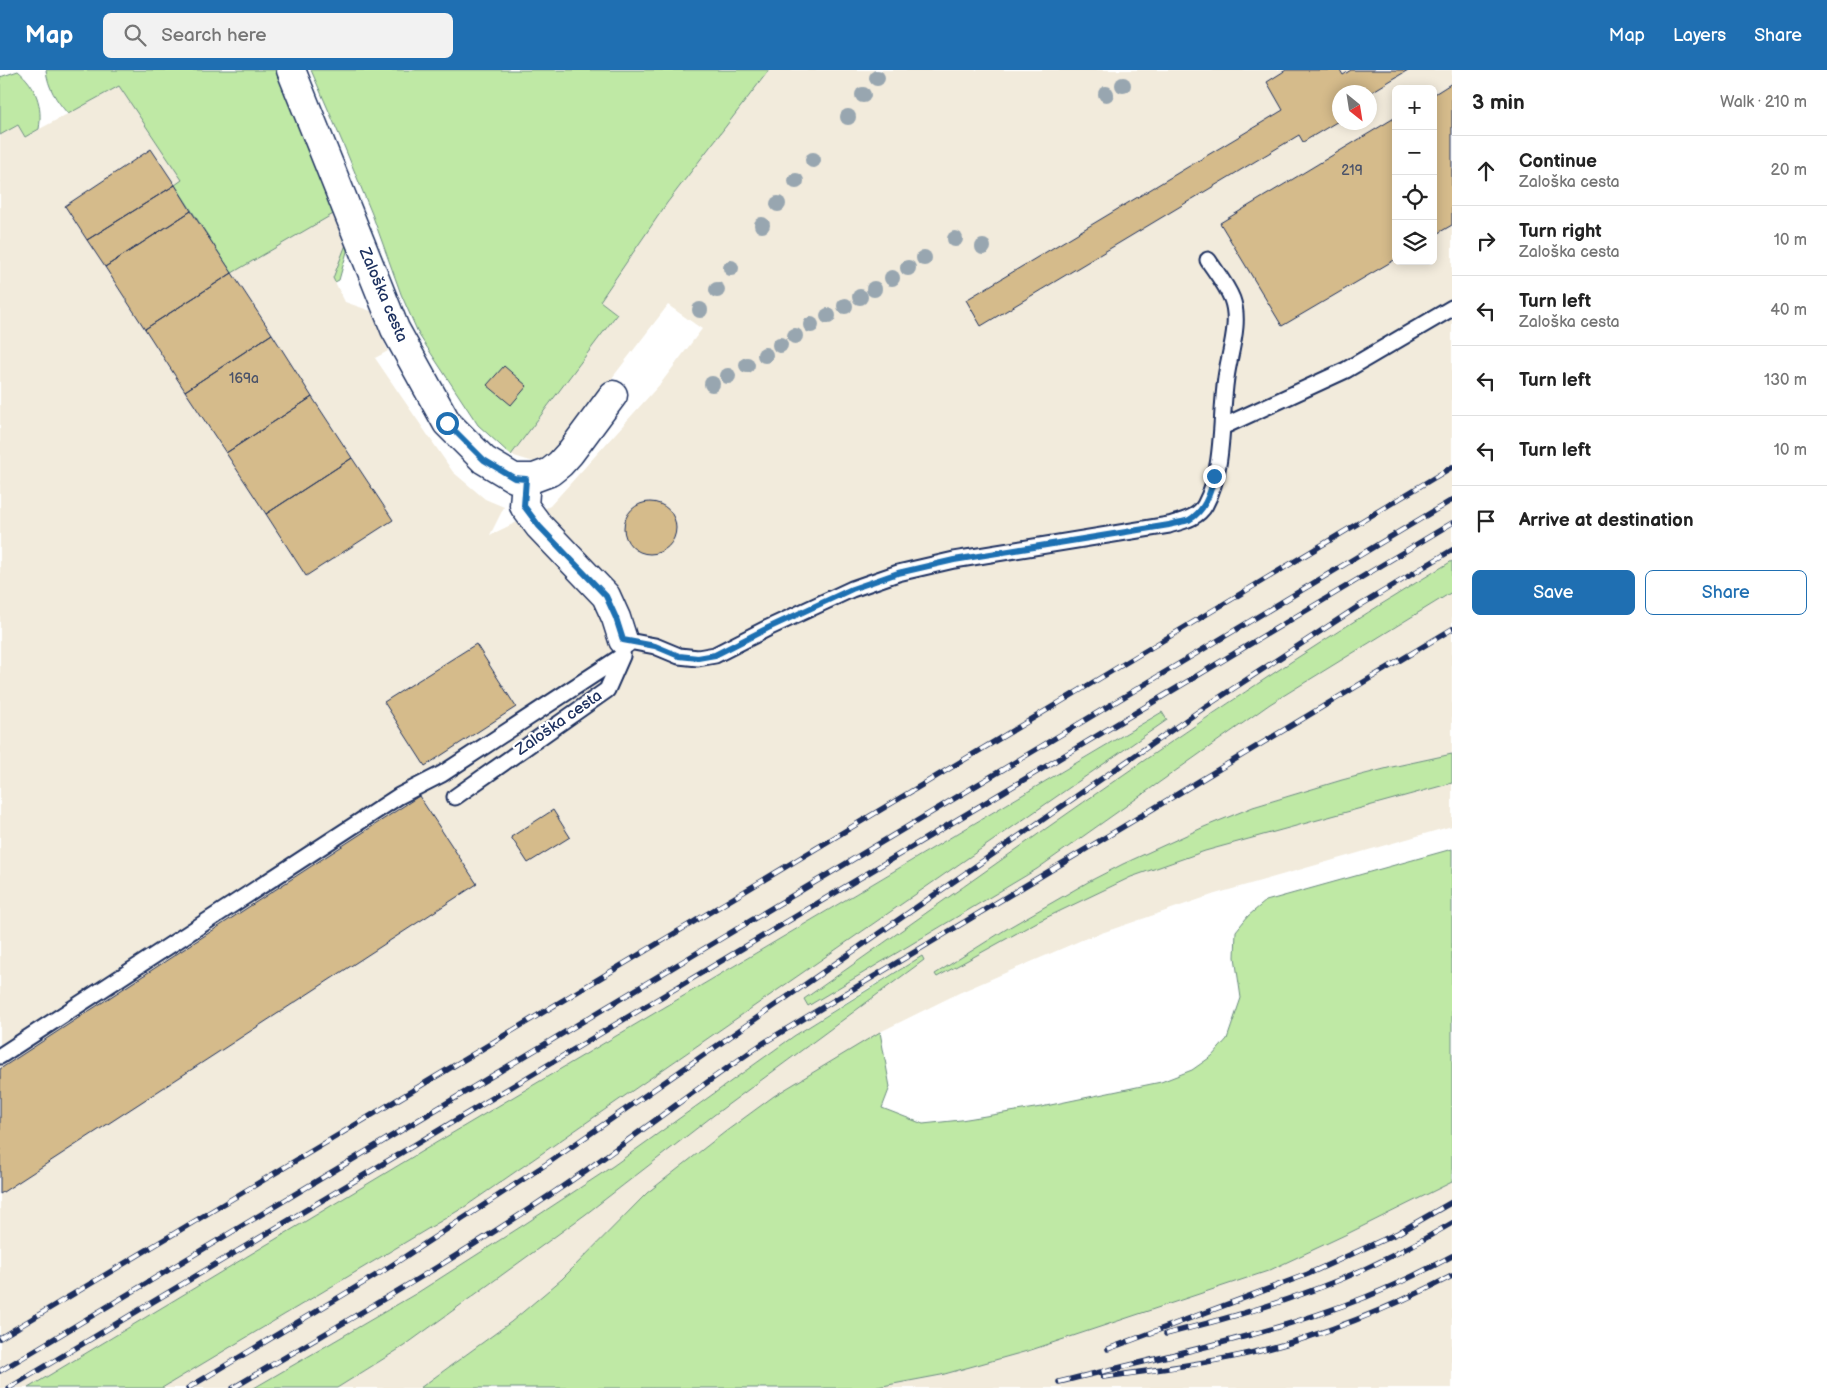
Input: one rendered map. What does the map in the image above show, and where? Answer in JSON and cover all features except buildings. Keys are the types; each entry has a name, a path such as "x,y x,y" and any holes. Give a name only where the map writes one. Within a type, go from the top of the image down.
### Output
{"street":[{"name":"Zaloška cesta","path":"291,70 395,329 447,423 484,460 514,478 526,479"},
{"path":"614,395 560,464 550,472 526,479 524,506 539,526 606,596 616,618 623,648"}],"lane":[{"path":"0,1056 398,796 442,774 623,648 655,646 679,656 698,658 715,655 852,589 898,573 954,560 1169,525 1188,520 1204,507 1212,486 1222,442 1226,379 1234,329 1232,299 1208,260"},
{"path":"1222,427 1346,370 1452,308"},
{"name":"Zaloška cesta","path":"455,796 607,690 623,648"}],"shaded area":[{"path":"769,70 1452,70 1452,561 1216,711 804,999 808,1006 1037,869 1270,704 1452,592 1452,754 1342,780 1253,807 1204,827 1088,882 1008,928 935,974 938,977 983,950 1063,908 1131,877 1205,851 1452,783 1452,826 1215,894 1084,939 961,992 880,1032 725,1132 647,1193 562,1279 511,1322 420,1388 337,1388 404,1346 586,1214 714,1115 924,960 922,956 794,1036 613,1166 525,1224 417,1293 254,1388 162,1388 466,1206 1167,720 1161,712 28,1388 0,1388 0,135 18,125 25,137 119,86 183,180 175,185 335,213 347,243 333,278 345,302 371,311 388,351 375,358 453,472 485,499 504,507 490,535 550,506 661,383 702,329 668,305 550,459 540,464 511,455 617,314 600,301 667,203"},
{"path":"1452,1182 1452,1388 872,1388 941,1375 1031,1350 1268,1271"}],"green space":[{"path":"46,70 280,70 350,241 339,280 335,282 333,278 347,242 335,213 232,273 175,185 182,180 119,86 68,114 53,94"},
{"path":"311,70 769,70 667,203 600,301 617,314 511,455 478,425 419,335 401,294 372,214"},
{"path":"18,71 29,83 37,97 40,112 39,129 25,137 18,125 0,135 0,77"},
{"path":"1452,561 1452,592 1270,704 1037,869 808,1006 804,999 1124,774 1286,665"},
{"path":"1162,712 1167,720 466,1206 162,1388 28,1388 429,1147"},
{"path":"1452,754 1452,783 1205,851 1131,877 1037,922 937,977 935,974 1008,928 1088,882 1204,827 1253,807 1342,780"},
{"path":"1452,849 1452,1182 1268,1271 1031,1350 941,1375 872,1388 420,1388 511,1322 562,1279 647,1193 725,1132 774,1096 880,1032 890,1087 882,1108 923,1124 1041,1107 1161,1082 1192,1070 1212,1056 1227,1039 1241,998 1235,957 1236,931 1248,916 1266,901"},
{"path":"922,956 924,960 714,1115 586,1214 404,1346 337,1388 254,1388 417,1293 525,1224 613,1166 794,1036"}],"railway":[{"path":"0,1338 1452,467"},
{"path":"0,1371 1452,500"},
{"path":"9,1388 1452,523"},
{"path":"188,1388 383,1271 548,1163 1205,707 1359,606 1452,550"},
{"path":"233,1388 435,1269 514,1219 580,1175 765,1042 1452,629"},
{"path":"1108,1349 1308,1274 1398,1233 1452,1202"},
{"path":"1166,1334 1253,1310 1324,1286 1380,1262 1452,1223"},
{"path":"1059,1382 1214,1345 1329,1311 1410,1278 1452,1256"},
{"path":"1103,1377 1207,1362 1297,1341 1376,1312 1452,1276"}],"route":[{"path":"447,423 484,460 514,478 526,479 524,506 539,526 606,596 623,640 655,646 679,656 698,658 715,655 852,589 898,573 954,560 1054,542 1169,525 1188,520 1204,507 1214,476"}]}
